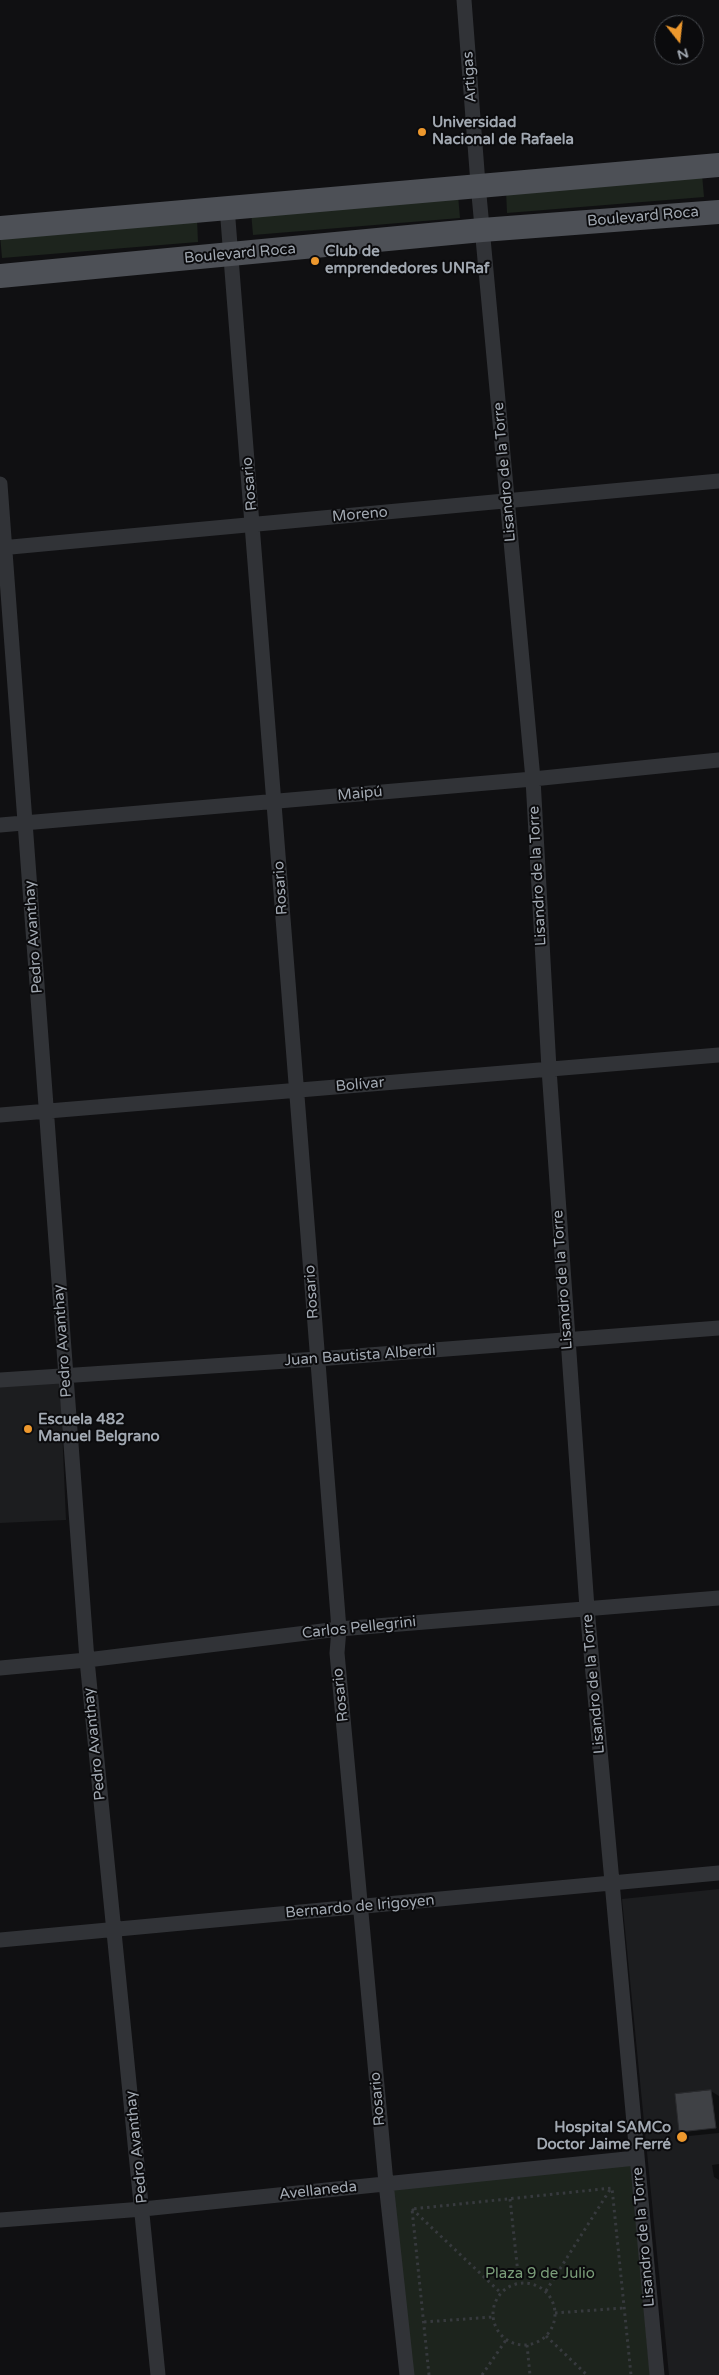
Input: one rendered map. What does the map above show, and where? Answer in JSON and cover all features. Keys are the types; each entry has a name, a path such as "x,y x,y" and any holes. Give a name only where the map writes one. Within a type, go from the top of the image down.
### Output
{"main road":[{"path":"0,228 719,164"},
{"name":"Boulevard Roca","path":"0,276 482,230 719,212"}],"street":[{"name":"Artigas","path":"464,0 478,184"},
{"name":"Lisandro de la Torre","path":"478,184 533,779 549,1069 567,1339 588,1608 657,2375"},
{"name":"Rosario","path":"227,207 338,1629 337,1654 386,2183 407,2375"},
{"name":"Moreno","path":"3,548 719,481"},
{"name":"Pedro Avanthay","path":"0,484 3,548 26,823 86,1660 143,2209 158,2375"},
{"name":"Maipú","path":"0,825 533,779 719,760"},
{"name":"Bolívar","path":"0,1115 719,1055"},
{"name":"Juan Bautista Alberdi","path":"0,1380 317,1359 719,1328"},
{"name":"Carlos Pellegrini","path":"0,1668 86,1660 338,1629 719,1598"},
{"name":"Bernardo de Irigoyen","path":"0,1940 719,1873"},
{"name":"Avellaneda","path":"0,2220 143,2209 636,2158"}],"path":[{"path":"412,2209 612,2188"},
{"path":"546,2291 612,2188"},
{"path":"612,2188 631,2375"},
{"path":"510,2199 520,2284"},
{"path":"412,2209 501,2293"},
{"path":"412,2209 429,2375"},
{"path":"520,2284 537,2285 546,2291 552,2300 555,2313 555,2320 546,2336 536,2343 527,2345 506,2340 495,2326 493,2316 494,2306 501,2293 506,2288 520,2284"},
{"path":"555,2313 624,2308"},
{"path":"424,2322 493,2316"},
{"path":"546,2336 587,2375"},
{"path":"482,2375 506,2340"},
{"path":"527,2345 530,2375"}],"shaded area":[{"path":"60,1382 66,1520 0,1523 0,1383"},
{"name":"Hospital SAMCo Doctor Jaime Ferré","path":"719,1889 719,2375 669,2375 622,1899"}],"green space":[{"path":"702,174 704,197 507,213 506,190"},
{"path":"458,195 460,218 253,235 251,212"},
{"path":"197,219 198,242 2,258 0,235"},
{"name":"Plaza 9 de Julio","path":"631,2164 650,2375 411,2375 392,2187"}],"building":[{"path":"711,2090 716,2128 679,2132 675,2094"}],"place":[{"name":"Universidad Nacional de Rafaela","path":"422,132"},
{"name":"Club de emprendedores UNRaf","path":"315,261"},
{"name":"Escuela 482 Manuel Belgrano","path":"28,1429"},
{"name":"Hospital SAMCo Doctor Jaime Ferré","path":"682,2137"}]}
